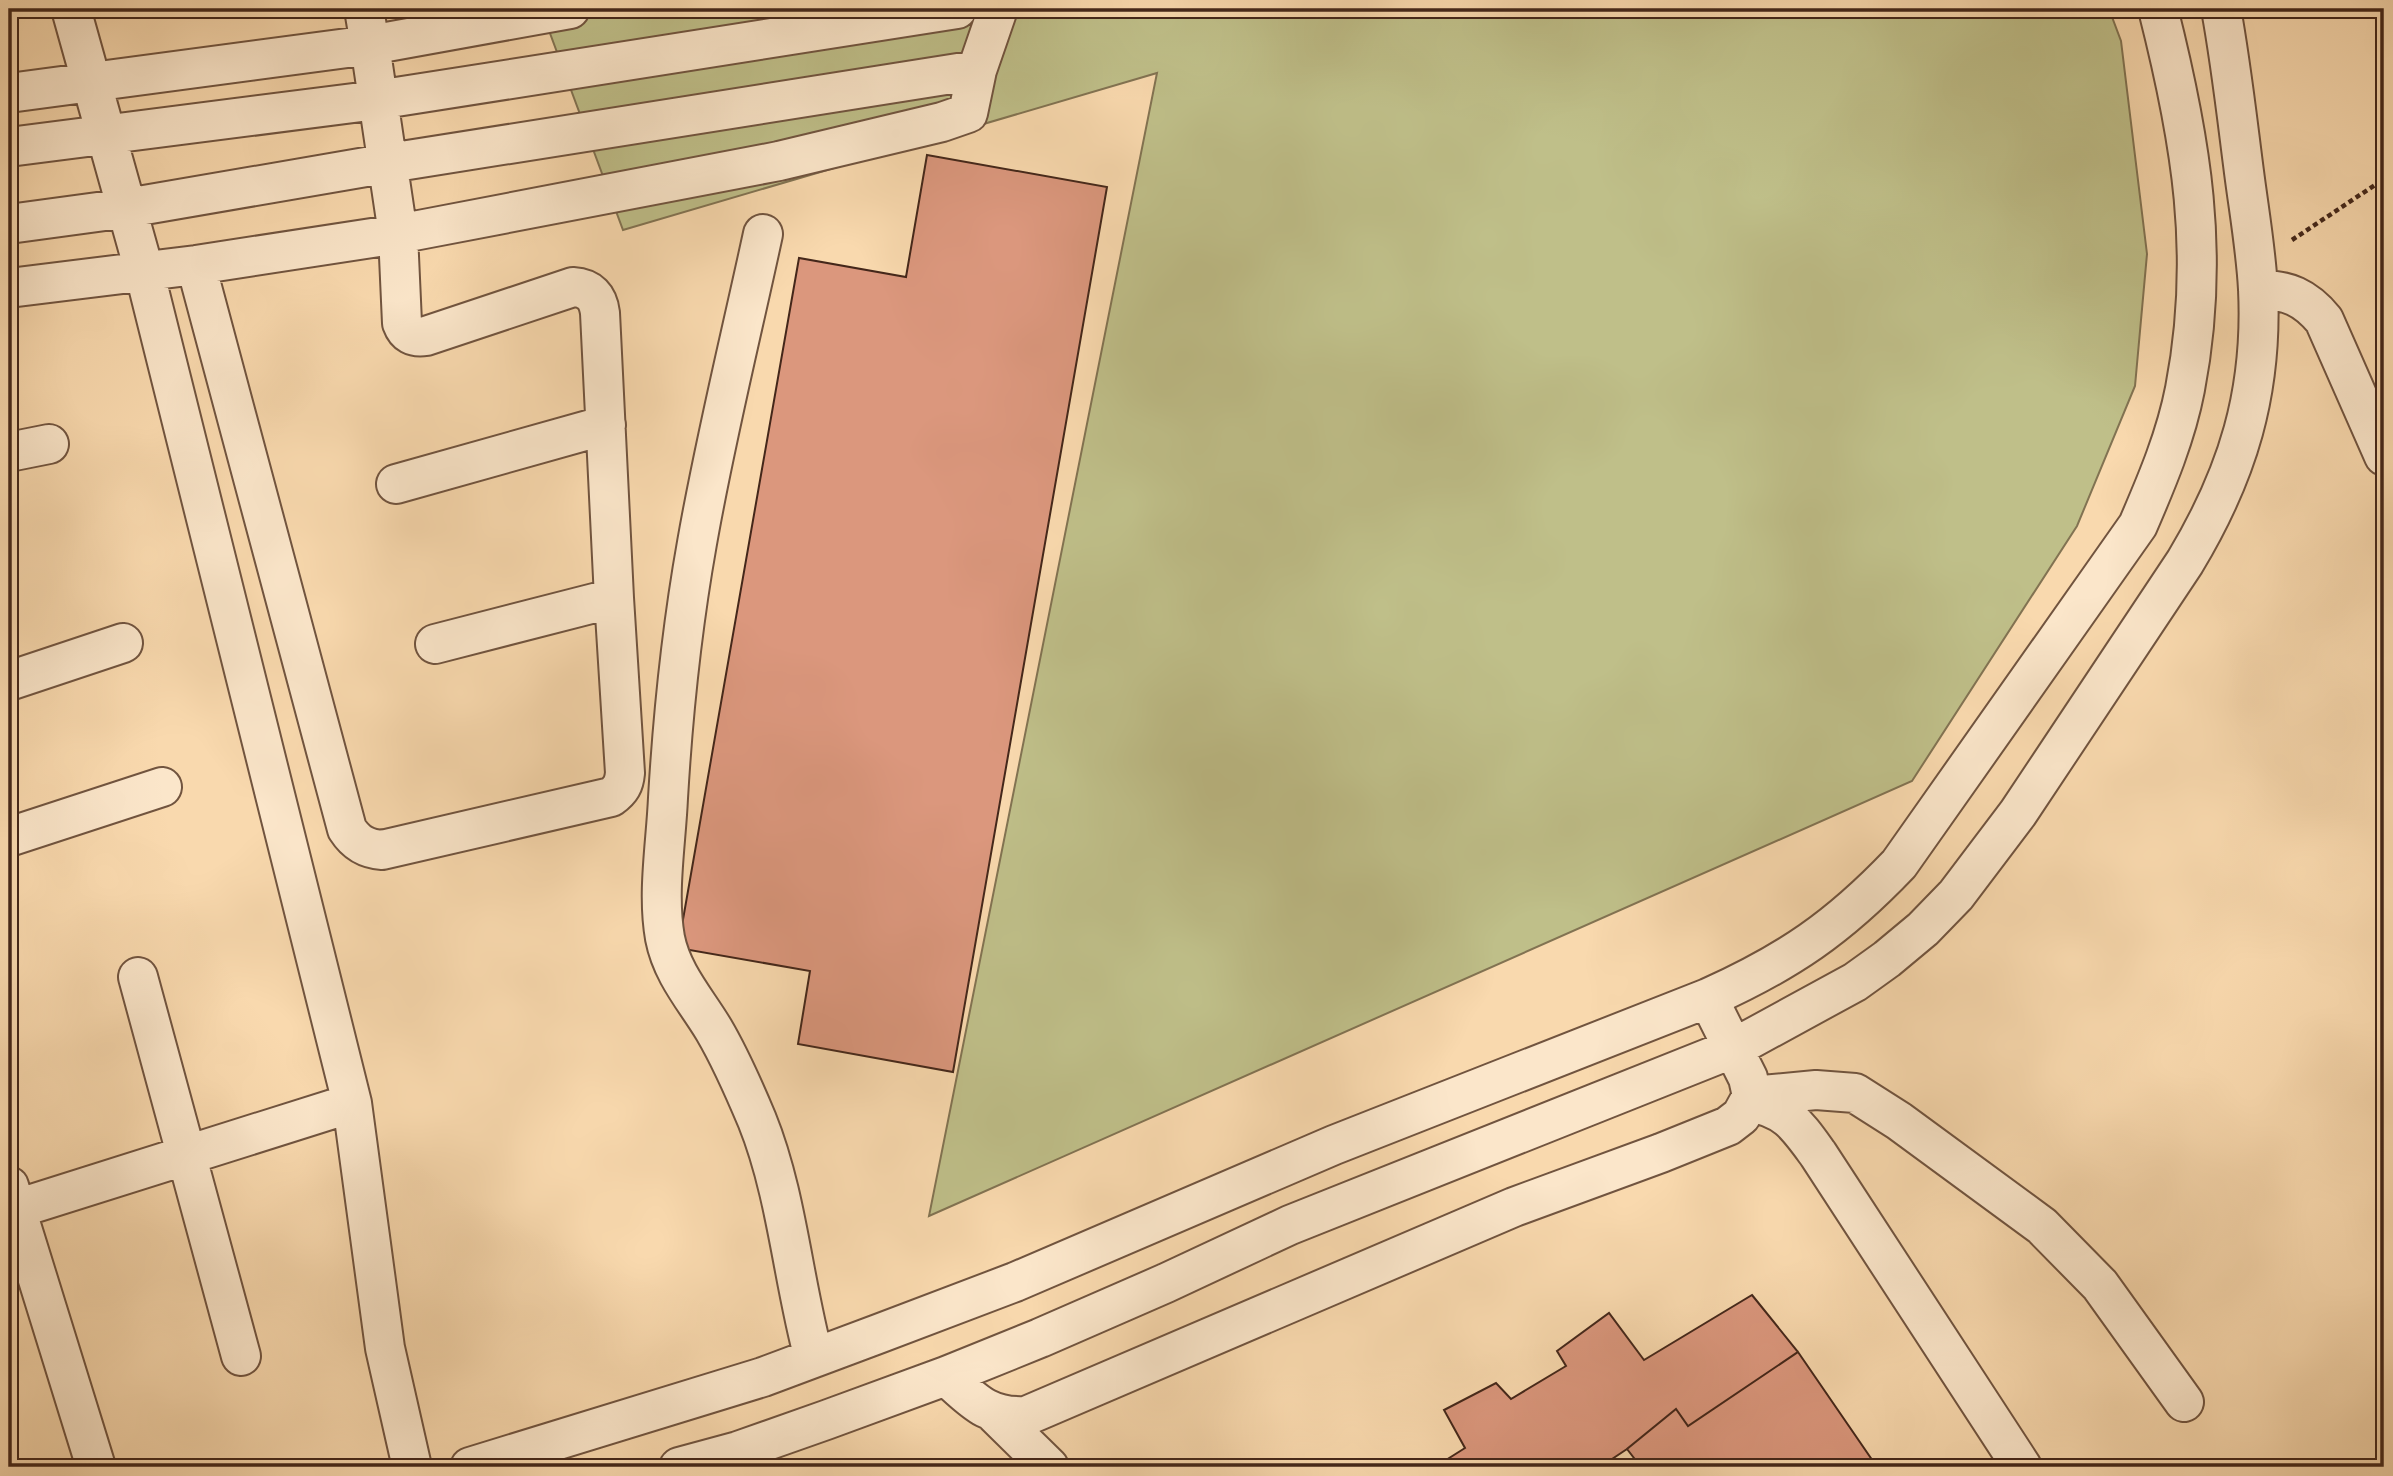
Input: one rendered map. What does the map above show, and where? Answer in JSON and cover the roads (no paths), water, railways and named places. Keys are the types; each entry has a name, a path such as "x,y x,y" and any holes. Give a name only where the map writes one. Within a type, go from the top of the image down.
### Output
{"street":[{"path":"71,9 144,270 352,1103 386,1348 412,1467"},
{"path":"9,93 92,82 367,27 570,9"},
{"path":"9,147 377,100 957,9"},
{"path":"9,288 196,265 398,234 779,161 942,122 968,113 978,70 999,9"},
{"path":"470,1467 763,1377 1015,1282 1334,1145 1707,998 1756,976 1802,949 1845,917 1899,864 2138,525 2157,481 2185,391 2197,295 2198,245 2188,146 2158,9"},
{"path":"680,1467 738,1451 946,1376 1166,1283 1290,1225 1734,1048 1855,982 1923,929 1956,895 2018,813 2185,562 2209,522 2236,457 2253,392 2258,349 2257,276 2229,51 2221,9"},
{"path":"196,265 347,829 359,844 370,849 383,850 611,797 619,791 625,773 599,305 589,291 573,287 418,337 410,335 402,323 398,234 367,27"},
{"path":"9,224 127,208 389,163 978,70"},
{"path":"763,234 697,542 679,662 662,913 673,964 738,1075 759,1124 774,1172 814,1358"},
{"path":"2257,276 2285,292 2298,296 2313,306 2325,320 2384,456"},
{"path":"396,484 606,425"},
{"path":"9,452 49,444"},
{"path":"435,644 614,598"},
{"path":"9,681 123,643"},
{"path":"9,837 162,787"},
{"path":"138,977 241,1356"},
{"path":"946,1376 978,1404 993,1412 1008,1417 1042,1410 1514,1207 1728,1126 1741,1116 1750,1099 1748,1078 1707,998"},
{"path":"1750,1099 1784,1091 1855,1093 1899,1121 2042,1226 2100,1285 2184,1402"},
{"path":"1750,1099 1783,1113 1797,1125 2022,1467"},
{"path":"96,1467 21,1270 13,1196 186,1155 352,1103"},
{"path":"993,1412 1049,1467"}]}
